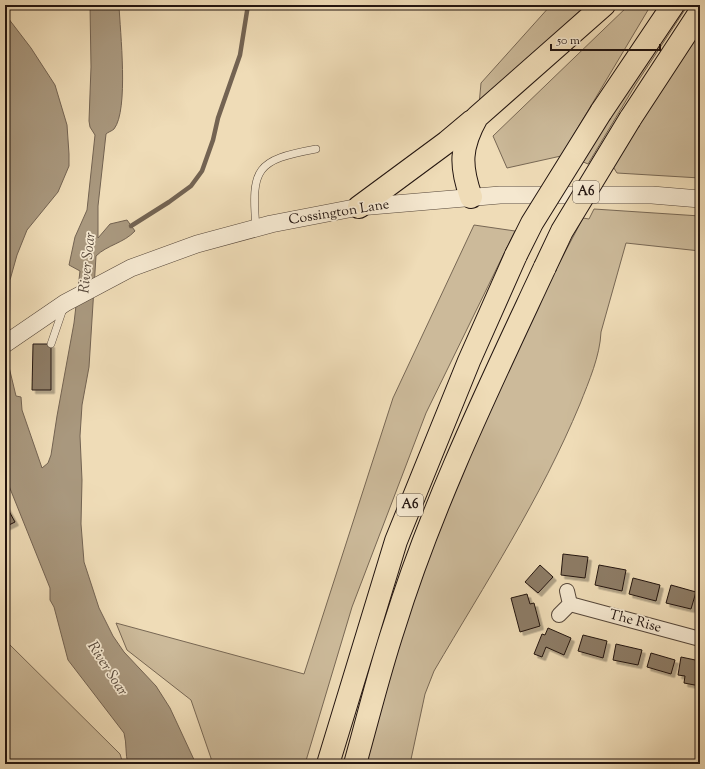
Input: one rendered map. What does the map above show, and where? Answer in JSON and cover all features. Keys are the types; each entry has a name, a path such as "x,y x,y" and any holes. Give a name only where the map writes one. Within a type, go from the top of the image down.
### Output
{"highway":[{"path":"358,207 447,142 604,5"},
{"name":"A6","path":"328,764 396,541 469,361 516,255 532,223 600,112 673,5"},
{"name":"A6","path":"355,764 394,626 432,522 486,395 545,266 562,232 630,119 700,12"},
{"path":"471,197 465,179 463,152 469,130 477,117"}],"street":[{"name":"Cossington Lane","path":"10,340 65,303 109,279 160,256 256,228 358,207 500,195 652,195 700,199"},
{"name":"The Rise","path":"559,615 569,598 700,639"}],"lane":[{"path":"256,228 254,198 257,179 264,166 275,158 316,149"},
{"path":"51,344 65,303"}],"shaded area":[{"path":"551,5 586,5 479,105 481,83"},
{"path":"629,5 651,5 561,156 507,168 493,136"},
{"path":"679,5 688,5 636,84 588,164 581,161"},
{"path":"700,24 700,178 617,173 612,165"},
{"path":"594,209 700,216 700,251 626,243 601,332 599,350 580,404 548,473 512,540 434,671 425,694 410,764 363,764 386,680 438,531 524,330 583,218 589,219"},
{"path":"474,225 515,231 426,413 352,607 305,764 213,764 191,700 127,650 116,623 304,674 393,398"},
{"path":"5,640 120,754 123,764 5,764"}],"water":[{"name":"River Soar","path":"90,5 119,5 122,51 121,105 119,119 114,129 106,134 98,206 98,238 110,224 127,220 135,231 126,238 100,252 96,256 89,367 82,405 80,436 82,480 81,524 84,562 99,608 113,636 124,652 156,686 170,708 196,764 128,764 124,733 68,660 54,607 50,600 50,588 5,476 5,14 31,48 55,85 67,125 69,166 58,192 27,230 17,255 10,280 9,367 16,396 21,397 22,410 42,468 48,463 51,455 74,323 80,271 69,265 75,237 87,210 95,135 90,127 89,121 91,67"}],"building":[{"path":"33,344 51,344 51,390 32,390"},
{"path":"5,504 15,522 5,527"},
{"path":"563,554 588,557 585,578 561,575"},
{"path":"540,565 553,577 538,593 525,582"},
{"path":"599,565 626,570 622,591 595,585"},
{"path":"633,578 660,585 656,601 629,594"},
{"path":"671,585 696,592 691,609 666,603"},
{"path":"527,594 530,604 534,603 540,626 520,632 511,598"},
{"path":"548,628 571,638 564,655 546,647 542,657 534,654 542,634 545,635"},
{"path":"583,635 607,641 603,658 578,651"},
{"path":"616,644 642,650 638,665 613,660"},
{"path":"651,653 675,660 671,674 647,667"},
{"path":"681,657 700,661 700,686 684,683 685,676 678,675"}],"waterway":[{"path":"131,226 191,186 202,171 213,140 218,118 240,55 248,5"}]}
